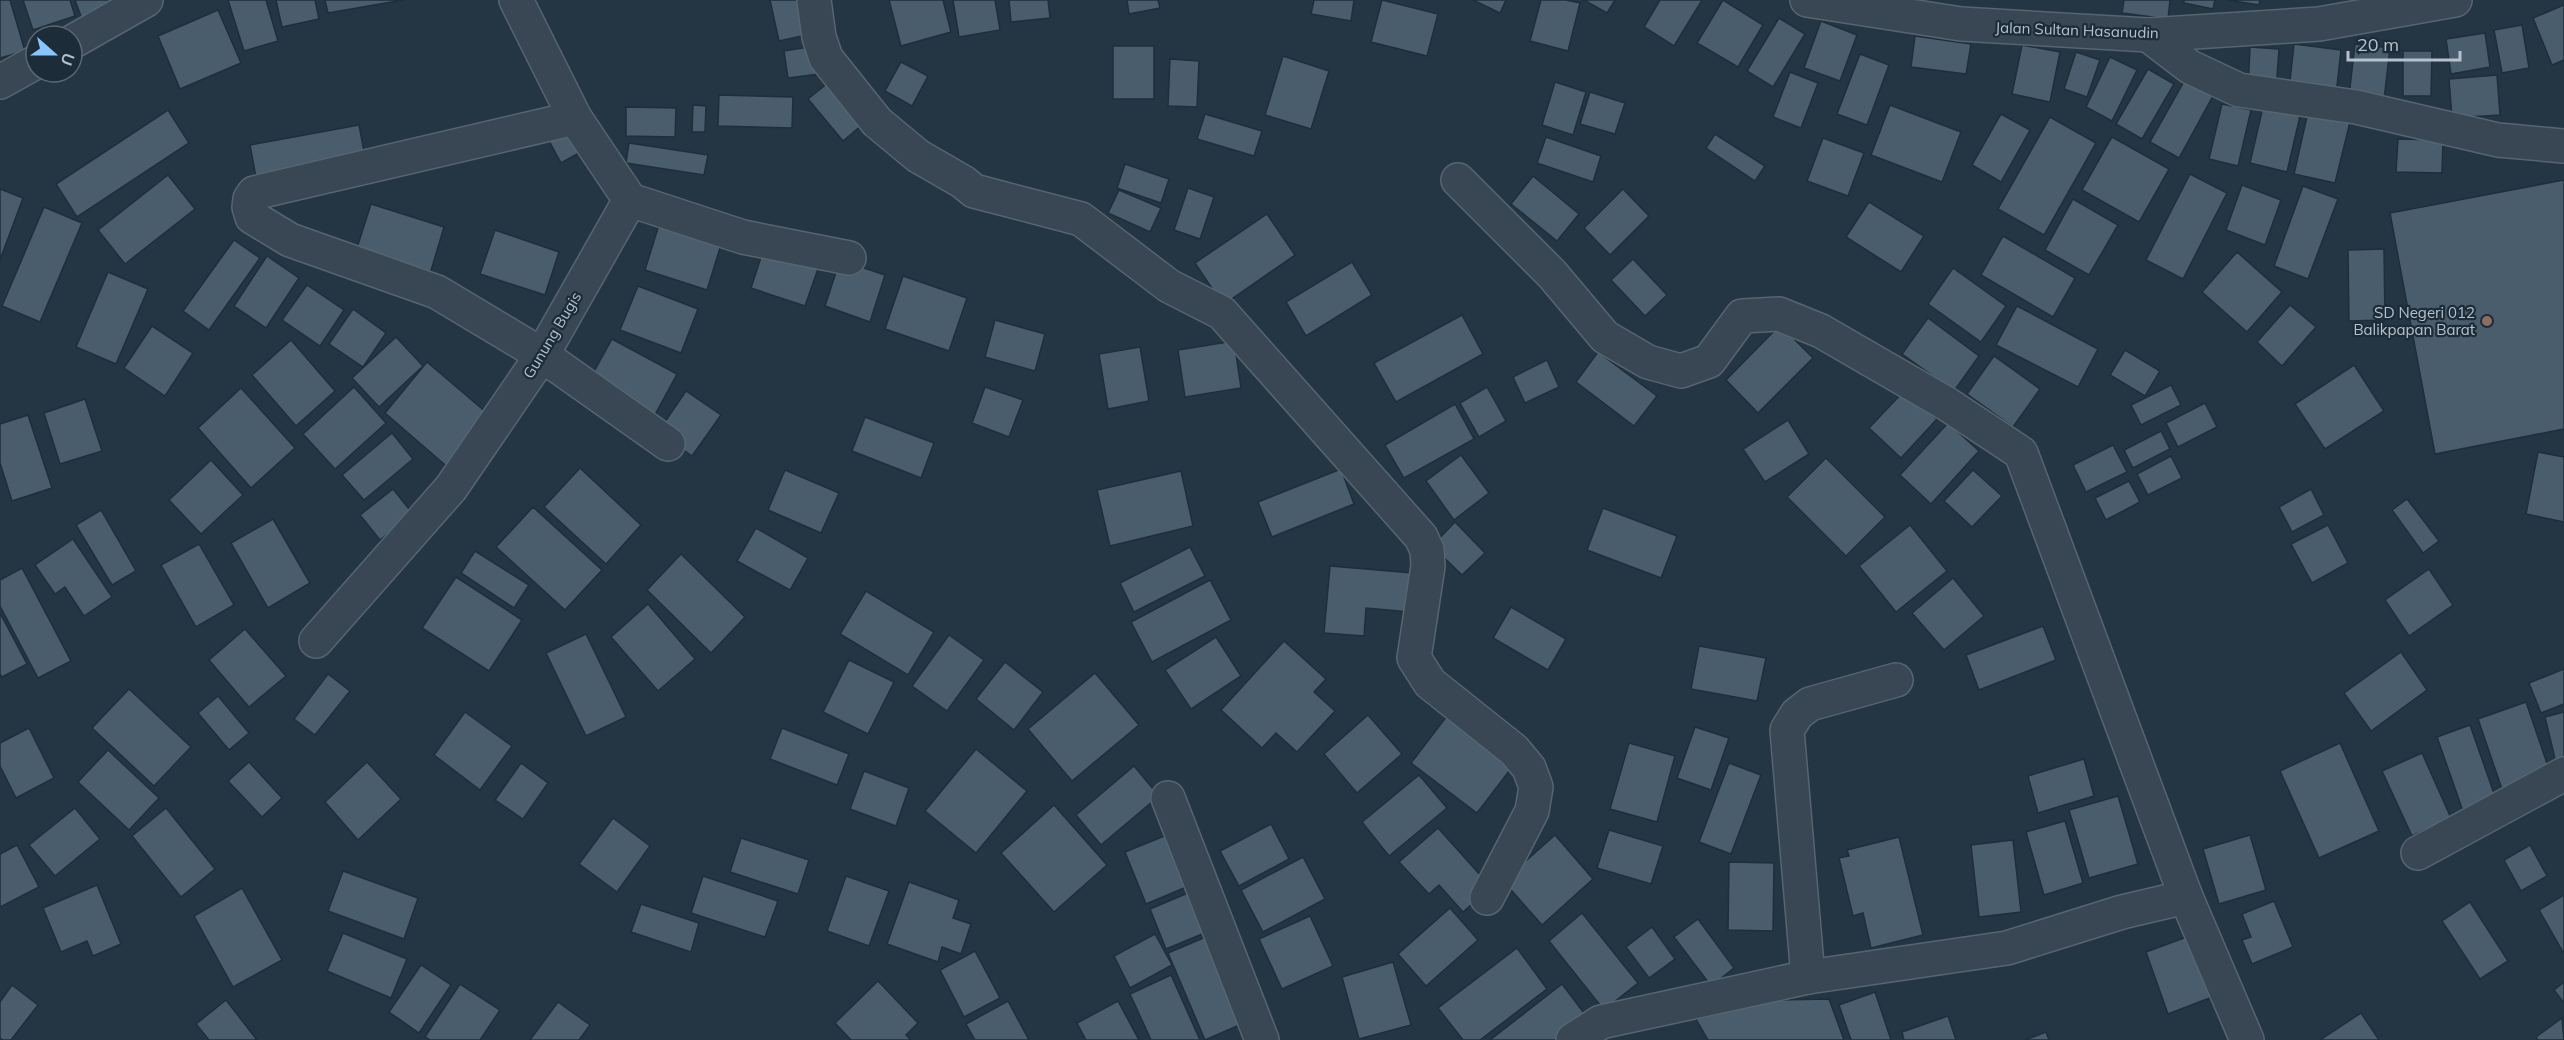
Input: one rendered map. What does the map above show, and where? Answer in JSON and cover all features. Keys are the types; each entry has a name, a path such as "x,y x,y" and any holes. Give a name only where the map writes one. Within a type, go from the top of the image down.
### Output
{"street":[{"path":"84,35 146,0"},
{"path":"516,0 575,118 630,200 743,237 849,258"},
{"path":"814,0 819,37 826,58 877,122 918,156 963,182 974,191 1081,219 1169,286 1222,313 1421,537 1427,550 1428,566 1414,658 1430,683 1514,750 1529,768 1536,787 1532,811 1486,898"},
{"name":"Jalan Sultan Hasanudin","path":"1807,0 1961,24 2148,35 2319,24 2361,8 2455,0"},
{"path":"2148,35 2190,67 2239,90 2356,107 2498,140 2564,146"},
{"path":"0,82 24,69"},
{"path":"575,118 254,193 249,207 252,217 290,240 437,292 542,355 668,444"},
{"path":"1458,180 1552,274 1605,337 1648,362 1682,371 1709,361 1742,316 1779,314 1821,330 1947,404 2021,453 2186,897 2247,1040"},
{"name":"Gunung Bugis","path":"316,641 451,488 542,355 630,200"},
{"path":"1808,977 1787,730 1797,714 1810,704 1896,680"},
{"path":"2418,854 2564,774"},
{"path":"1168,798 1262,1040"},
{"path":"1573,1040 1600,1022 1808,977 2007,948 2122,912 2186,897"}],"building":[{"path":"0,0 10,0 24,51 0,58"},
{"path":"23,0 70,0 75,16 51,24 31,24"},
{"path":"75,0 132,0 82,19"},
{"path":"228,0 266,0 278,41 244,51"},
{"path":"276,0 315,0 319,19 282,27"},
{"path":"325,0 403,0 328,13"},
{"path":"770,0 805,0 811,34 779,41"},
{"path":"889,0 943,0 951,32 901,46"},
{"path":"953,0 995,0 1000,30 959,37"},
{"path":"1009,0 1048,0 1050,18 1011,22"},
{"path":"1127,0 1158,0 1160,8 1129,14"},
{"path":"1314,0 1354,0 1351,21 1311,14"},
{"path":"1382,0 1438,14 1427,56 1371,42"},
{"path":"1473,0 1506,0 1500,13"},
{"path":"1541,0 1566,0 1580,3 1568,51 1530,41"},
{"path":"1584,0 1615,0 1607,13"},
{"path":"1660,0 1702,0 1674,46 1644,27"},
{"path":"1723,0 1763,25 1738,67 1697,43"},
{"path":"2124,0 2170,0 2168,19 2122,13"},
{"path":"2184,0 2215,0 2213,9 2184,3"},
{"path":"2228,0 2260,0 2259,5"},
{"path":"2564,5 2564,60 2552,65 2533,18"},
{"path":"218,10 241,63 180,89 158,36"},
{"path":"1779,18 1805,34 1773,87 1747,71"},
{"path":"1821,21 1857,35 1840,81 1804,68"},
{"path":"2522,25 2529,68 2502,73 2494,30"},
{"path":"2485,33 2490,67 2451,74 2446,39"},
{"path":"1915,36 1971,44 1966,74 1911,67"},
{"path":"2294,44 2341,50 2336,95 2289,90"},
{"path":"2355,44 2390,48 2384,100 2349,96"},
{"path":"2022,45 2060,52 2050,102 2012,94"},
{"path":"815,46 819,74 788,78 784,51"},
{"path":"1113,46 1154,46 1154,99 1113,99"},
{"path":"2250,47 2279,49 2276,91 2248,89"},
{"path":"2403,51 2432,51 2431,96 2403,96"},
{"path":"2076,52 2100,60 2087,97 2064,89"},
{"path":"1860,54 1889,65 1867,125 1837,114"},
{"path":"1283,56 1329,71 1311,129 1265,115"},
{"path":"2110,57 2137,70 2112,121 2086,107"},
{"path":"1170,59 1199,61 1197,107 1168,106"},
{"path":"901,62 928,76 912,106 885,91"},
{"path":"2148,69 2174,84 2142,139 2116,124"},
{"path":"1790,72 1818,83 1801,128 1773,117"},
{"path":"2497,75 2500,115 2452,118 2449,79"},
{"path":"834,78 869,119 843,141 808,99"},
{"path":"2186,78 2214,94 2179,158 2150,142"},
{"path":"1555,82 1586,92 1573,135 1542,125"},
{"path":"1590,92 1625,103 1615,134 1580,124"},
{"path":"719,95 793,97 792,128 718,126"},
{"path":"2222,104 2251,110 2238,166 2209,159"},
{"path":"693,105 706,106 705,132 692,132"},
{"path":"1890,105 1961,132 1942,182 1871,155"},
{"path":"626,107 676,108 675,137 626,136"},
{"path":"2263,107 2300,116 2287,172 2250,163"},
{"path":"168,110 189,143 77,217 56,184"},
{"path":"2308,112 2350,122 2335,183 2294,174"},
{"path":"1205,114 1262,131 1254,156 1197,139"},
{"path":"2001,114 2030,130 2001,182 1972,165"},
{"path":"2050,117 2096,143 2044,235 1998,209"},
{"path":"574,122 588,148 561,163 547,137"},
{"path":"359,125 366,162 257,183 250,145"},
{"path":"1715,134 1765,166 1755,181 1706,148"},
{"path":"1546,137 1601,156 1593,182 1537,163"},
{"path":"2112,137 2169,169 2139,222 2082,190"},
{"path":"1823,138 1864,153 1848,196 1807,181"},
{"path":"2398,139 2443,140 2442,173 2396,172"},
{"path":"629,143 708,155 704,175 626,163"},
{"path":"1125,164 1169,179 1161,203 1117,188"},
{"path":"2190,174 2227,193 2183,279 2146,260"},
{"path":"168,175 195,209 125,264 98,230"},
{"path":"1533,176 1579,214 1557,241 1511,204"},
{"name":"SD Negeri 012 Balikpapan Barat","path":"2564,180 2564,429 2435,454 2390,213"},
{"path":"2242,185 2281,200 2265,245 2226,230"},
{"path":"2303,186 2338,199 2308,279 2274,266"},
{"path":"1188,188 1214,197 1200,239 1174,230"},
{"path":"0,189 23,198 0,260"},
{"path":"1623,189 1649,216 1610,255 1584,228"},
{"path":"1119,190 1161,208 1150,232 1108,213"},
{"path":"2073,199 2118,225 2089,275 2045,250"},
{"path":"1869,202 1924,236 1901,272 1846,237"},
{"path":"371,204 444,227 430,274 356,251"},
{"path":"44,207 82,223 40,322 2,306"},
{"path":"1267,214 1295,255 1223,305 1195,263"},
{"path":"662,215 724,235 707,290 645,270"},
{"path":"495,230 559,252 545,295 480,274"},
{"path":"2003,236 2075,278 2053,317 1981,275"},
{"path":"234,240 260,258 209,330 183,311"},
{"path":"765,245 820,263 805,306 751,288"},
{"path":"2384,249 2385,320 2349,321 2348,250"},
{"path":"2237,252 2282,292 2247,332 2202,292"},
{"path":"267,256 299,278 266,328 234,306"},
{"path":"1633,259 1667,295 1645,316 1611,280"},
{"path":"840,260 885,275 870,322 825,306"},
{"path":"1352,262 1372,295 1306,336 1286,302"},
{"path":"1953,268 2006,306 1981,342 1928,304"},
{"path":"108,272 148,289 116,364 76,347"},
{"path":"903,276 967,298 949,351 885,329"},
{"path":"307,285 344,310 320,346 282,320"},
{"path":"638,286 698,309 681,353 620,330"},
{"path":"2290,305 2316,327 2282,366 2257,342"},
{"path":"2017,306 2098,349 2078,387 1996,345"},
{"path":"353,309 386,333 363,367 329,344"},
{"path":"1462,315 1483,354 1396,402 1374,363"},
{"path":"1928,318 1979,356 1954,391 1902,354"},
{"path":"995,320 1045,334 1035,371 985,357"},
{"path":"1780,325 1813,358 1758,413 1726,380"},
{"path":"152,326 193,353 165,396 124,368"},
{"path":"396,337 423,366 379,407 352,378"},
{"path":"612,339 677,374 651,422 586,386"},
{"path":"291,340 335,391 296,426 252,375"},
{"path":"1234,341 1241,388 1185,397 1178,350"},
{"path":"1140,347 1149,401 1108,409 1099,354"},
{"path":"2125,350 2160,371 2145,396 2110,375"},
{"path":"1598,352 1657,396 1634,426 1576,382"},
{"path":"1994,356 2040,389 2013,427 1967,394"},
{"path":"1547,360 1559,387 1525,403 1513,377"},
{"path":"427,362 494,419 451,470 385,413"},
{"path":"2354,365 2384,411 2325,449 2295,404"},
{"path":"2171,385 2181,405 2141,425 2131,405"},
{"path":"354,387 386,423 335,469 303,434"},
{"path":"985,387 1023,400 1009,437 972,423"},
{"path":"1487,387 1506,421 1479,437 1460,403"},
{"path":"241,388 295,448 251,488 198,428"},
{"path":"1905,390 1937,419 1901,458 1869,428"},
{"path":"686,391 721,415 692,456 658,432"},
{"path":"85,399 102,451 60,464 44,413"},
{"path":"2205,403 2217,427 2178,447 2166,423"},
{"path":"1455,404 1474,439 1404,478 1385,445"},
{"path":"28,415 52,488 12,501 0,463 0,424"},
{"path":"865,417 934,443 921,478 852,451"},
{"path":"1788,420 1809,454 1765,482 1743,449"},
{"path":"1948,423 1979,451 1931,504 1900,475"},
{"path":"2161,431 2170,449 2133,468 2124,450"},
{"path":"392,433 413,459 364,500 342,475"},
{"path":"2113,445 2127,472 2086,492 2073,465"},
{"path":"2538,452 2564,457 2564,522 2526,514"},
{"path":"1461,455 1489,493 1454,520 1426,481"},
{"path":"2171,456 2182,478 2148,495 2137,474"},
{"path":"1826,458 1885,517 1846,556 1787,497"},
{"path":"211,460 243,495 201,534 169,500"},
{"path":"580,468 641,525 606,564 544,507"},
{"path":"1341,469 1354,504 1272,537 1258,502"},
{"path":"785,470 839,493 821,533 768,510"},
{"path":"1973,470 2002,496 1972,527 1944,501"},
{"path":"1181,471 1193,526 1110,546 1097,490"},
{"path":"2129,481 2140,502 2106,520 2095,498"},
{"path":"393,489 413,514 380,540 360,515"},
{"path":"2311,489 2324,515 2292,532 2279,507"},
{"path":"2407,499 2439,541 2423,553 2392,510"},
{"path":"533,507 602,570 565,610 496,547"},
{"path":"1603,508 1677,536 1661,578 1587,550"},
{"path":"101,510 136,571 112,585 76,525"},
{"path":"273,519 310,583 268,608 231,543"},
{"path":"1455,522 1485,553 1462,575 1432,546"},
{"path":"1910,525 1947,571 1896,612 1859,566"},
{"path":"2328,525 2348,563 2312,583 2291,544"},
{"path":"756,528 808,558 790,590 737,561"},
{"path":"73,539 112,597 84,616 65,587 55,594 35,565"},
{"path":"199,544 234,605 196,627 161,565"},
{"path":"1190,547 1205,576 1134,612 1120,583"},
{"path":"475,551 529,585 514,608 461,573"},
{"path":"681,554 745,617 711,653 647,590"},
{"path":"1330,566 1413,573 1410,612 1366,608 1364,636 1324,633"},
{"path":"22,568 71,661 38,678 0,606 0,580"},
{"path":"2429,569 2453,605 2409,636 2385,600"},
{"path":"456,577 522,620 489,671 422,628"},
{"path":"1953,578 1984,616 1944,650 1912,613"},
{"path":"1210,580 1231,620 1152,662 1131,622"},
{"path":"866,591 934,632 908,675 840,634"},
{"path":"648,604 695,659 658,691 611,637"},
{"path":"1511,607 1566,639 1548,670 1493,638"},
{"path":"0,613 27,664 2,677 0,674"},
{"path":"2043,626 2056,660 1979,690 1966,655"},
{"path":"245,629 286,676 249,707 209,660"},
{"path":"586,634 626,717 586,736 546,653"},
{"path":"949,635 984,660 947,711 912,686"},
{"path":"1216,637 1241,676 1191,709 1165,670"},
{"path":"1284,641 1326,679 1314,692 1335,711 1297,752 1276,733 1262,748 1221,710"},
{"path":"1699,646 1766,658 1757,701 1691,689"},
{"path":"2401,652 2427,690 2371,731 2344,693"},
{"path":"849,660 894,682 868,734 823,712"},
{"path":"1005,662 1043,692 1014,730 976,699"},
{"path":"2564,669 2564,704 2541,713 2529,683"},
{"path":"1095,673 1139,725 1072,781 1028,729"},
{"path":"328,674 350,691 315,735 294,719"},
{"path":"129,689 191,747 154,786 92,728"},
{"path":"218,696 249,733 229,750 198,713"},
{"path":"2526,702 2552,778 2504,795 2478,719"},
{"path":"465,712 512,746 480,790 434,755"},
{"path":"1450,712 1516,762 1477,813 1411,763"},
{"path":"2564,712 2564,761 2556,763 2545,717"},
{"path":"1368,715 1402,754 1357,793 1324,754"},
{"path":"2470,725 2497,802 2464,814 2437,737"},
{"path":"1695,727 1729,738 1711,790 1677,778"},
{"path":"29,728 54,778 16,798 0,766 0,743"},
{"path":"782,728 849,754 837,785 770,759"},
{"path":"1629,743 1675,756 1657,822 1610,809"},
{"path":"2340,743 2379,831 2319,858 2280,771"},
{"path":"976,749 1027,791 976,853 925,811"},
{"path":"108,750 159,798 129,830 78,782"},
{"path":"2422,753 2451,818 2412,836 2382,771"},
{"path":"2084,759 2094,796 2038,813 2028,776"},
{"path":"249,762 282,798 262,817 228,781"},
{"path":"367,762 401,799 358,840 325,802"},
{"path":"521,763 548,783 523,819 495,800"},
{"path":"1729,763 1761,775 1731,854 1699,842"},
{"path":"1134,766 1159,796 1101,845 1076,815"},
{"path":"864,771 909,788 896,826 850,809"},
{"path":"1419,775 1447,808 1389,856 1362,822"},
{"path":"2118,796 2138,864 2089,878 2069,810"},
{"path":"1054,805 1107,865 1054,912 1001,853"},
{"path":"75,808 100,839 55,876 29,845"},
{"path":"166,808 215,869 181,897 132,836"},
{"path":"613,818 650,846 617,892 579,864"},
{"path":"2065,821 2083,883 2044,895 2026,832"},
{"path":"1271,824 1289,859 1239,886 1220,851"},
{"path":"1438,828 1491,887 1463,912 1439,885 1429,894 1399,862"},
{"path":"1609,830 1663,846 1651,884 1597,868"},
{"path":"1174,832 1196,883 1146,904 1125,852"},
{"path":"1555,835 1593,879 1542,925 1503,881"},
{"path":"2250,835 2266,890 2219,904 2203,849"},
{"path":"1899,837 1923,935 1871,948 1863,913 1853,916 1839,858 1849,856 1847,850"},
{"path":"741,838 809,860 798,894 730,872"},
{"path":"2013,840 2021,912 1979,917 1971,845"},
{"path":"17,845 39,887 0,907 0,854"},
{"path":"2530,845 2547,876 2521,891 2504,860"},
{"path":"1303,857 1325,899 1263,932 1241,890"},
{"path":"1729,862 1774,863 1773,931 1728,930"},
{"path":"343,871 418,898 404,939 328,911"},
{"path":"703,876 778,901 765,937 691,913"},
{"path":"846,876 889,891 869,946 827,931"},
{"path":"909,882 959,900 953,918 971,924 961,954 942,947 938,962 887,944"},
{"path":"97,885 121,944 93,956 87,941 61,952 43,908"},
{"path":"242,888 282,960 233,987 194,916"},
{"path":"1195,890 1212,930 1166,949 1150,909"},
{"path":"2564,895 2564,951 2563,952 2539,910"},
{"path":"2274,901 2293,947 2252,964 2242,940 2251,937 2242,914"},
{"path":"2470,902 2508,961 2480,979 2442,921"},
{"path":"641,904 699,923 691,952 631,932"},
{"path":"1450,908 1478,940 1426,986 1398,954"},
{"path":"1582,913 1638,983 1604,1010 1549,941"},
{"path":"1310,916 1333,966 1282,989 1259,939"},
{"path":"1698,919 1734,968 1711,986 1674,937"},
{"path":"1652,927 1675,959 1649,978 1626,947"},
{"path":"343,933 407,959 391,998 327,971"},
{"path":"1215,933 1251,1020 1205,1040 1168,953"},
{"path":"1155,934 1172,965 1130,988 1114,956"},
{"path":"2192,935 2215,996 2168,1014 2146,952"},
{"path":"1517,948 1547,989 1480,1040 1463,1040 1438,1008"},
{"path":"975,951 1000,998 964,1017 940,970"},
{"path":"1393,962 1411,1025 1359,1039 1342,977"},
{"path":"421,965 451,985 419,1033 389,1012"},
{"path":"1171,975 1200,1040 1151,1040 1130,994"},
{"path":"878,981 918,1023 906,1035 911,1040 851,1040 835,1023"},
{"path":"2564,982 2564,1003 2554,990"},
{"path":"460,984 500,1010 480,1040 430,1040 425,1037"},
{"path":"1562,984 1590,1021 1564,1040 1490,1040"},
{"path":"12,985 38,1005 11,1040 3,1040 0,1038 0,1002"},
{"path":"1875,992 1891,1040 1851,1040 1839,1005"},
{"path":"1829,999 1844,1040 1708,1040 1696,1019 1774,1000"},
{"path":"226,1000 257,1040 209,1040 196,1024"},
{"path":"1008,1001 1029,1040 975,1040 966,1024"},
{"path":"1118,1001 1139,1040 1086,1040 1077,1023"},
{"path":"558,1002 590,1025 579,1040 530,1040"},
{"path":"2361,1013 2379,1040 2320,1040"},
{"path":"1948,1016 1956,1040 1904,1040 1902,1032"},
{"path":"2562,1018 2564,1040 2538,1040 2536,1037"},
{"path":"2046,1032 2049,1040 2025,1040"}],"place":[{"name":"SD Negeri 012 Balikpapan Barat","path":"2487,321"}]}
